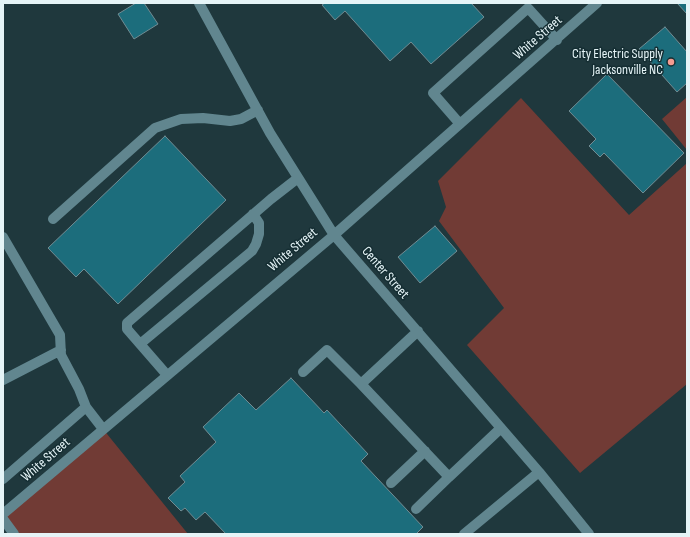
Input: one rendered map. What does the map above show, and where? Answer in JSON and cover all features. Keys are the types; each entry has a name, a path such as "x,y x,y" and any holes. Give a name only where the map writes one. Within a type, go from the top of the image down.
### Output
{"street":[{"name":"Center Street","path":"199,3 258,110 334,235 539,472 589,534"},
{"name":"White Street","path":"3,514 334,235 557,40 597,3"},
{"path":"460,124 433,93 528,8 557,40"},
{"path":"54,219 154,128 181,119 241,119 258,110"},
{"path":"167,375 127,329 127,323 253,214 298,178"},
{"path":"140,344 252,251 259,234 259,223 253,214"},
{"path":"3,237 60,335 61,355 79,389 86,407 103,429"},
{"path":"361,384 418,331"},
{"path":"3,380 61,350"},
{"path":"303,372 327,350 449,477"},
{"path":"3,479 86,407"},
{"path":"416,509 501,428"},
{"path":"391,483 424,451"},
{"path":"464,534 539,472"},
{"path":"3,519 14,534"}],"shaded area":[{"path":"687,97 687,150 662,119"},
{"path":"521,98 629,215 687,163 687,384 580,473 467,345 504,308 439,221 446,207 438,181"},
{"path":"103,429 188,534 15,534 3,514"}],"building":[{"path":"136,3 144,3 158,24 134,39 118,14"},
{"path":"325,3 471,3 484,17 431,64 411,42 390,61 345,11 335,20 322,5"},
{"path":"677,3 687,3 687,14"},
{"path":"665,27 687,52 687,83 677,92 639,49"},
{"path":"607,74 684,153 643,193 604,153 600,157 589,146 596,139 569,111"},
{"path":"165,136 226,200 118,304 84,269 76,277 48,248"},
{"path":"435,226 457,251 420,283 398,257"},
{"path":"291,378 324,413 327,410 368,454 361,461 423,527 416,534 226,534 205,512 196,520 185,508 181,511 168,498 185,482 180,476 216,442 203,427 239,393 256,410"}],"place":[{"name":"City Electric Supply Jacksonville NC","path":"671,62"}]}
